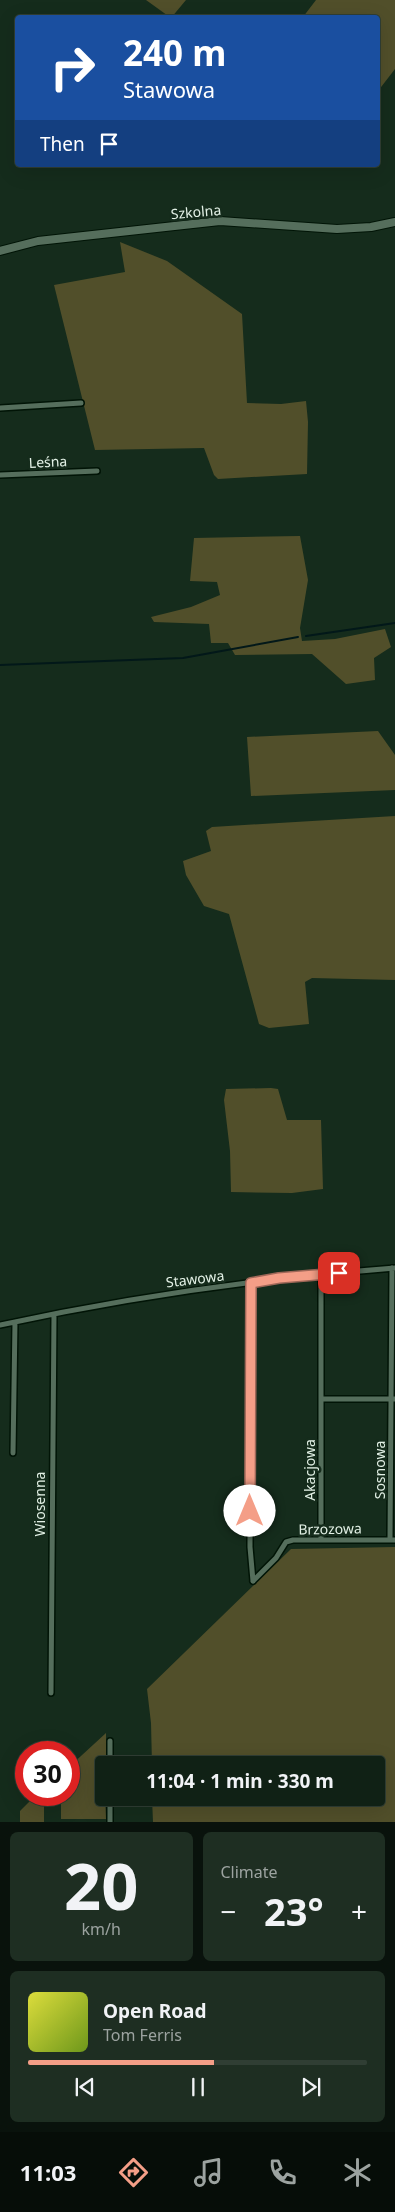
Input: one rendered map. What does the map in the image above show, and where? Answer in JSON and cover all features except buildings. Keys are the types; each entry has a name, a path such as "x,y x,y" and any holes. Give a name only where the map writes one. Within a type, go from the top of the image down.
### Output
{"street":[{"name":"Szkolna","path":"0,251 38,241 206,222 234,221 337,229 370,227 395,222"},
{"path":"0,408 81,403"},
{"name":"Leśna","path":"0,475 97,471"},
{"name":"Stawowa","path":"0,1325 167,1293 321,1274 393,1268"},
{"name":"Sosnowa","path":"393,1268 393,1540"},
{"name":"Akacjowa","path":"321,1274 321,1540"},
{"name":"Brzozowa","path":"251,1283 250,1547 253,1581 276,1558 286,1542 293,1540 393,1540"},
{"name":"Wiosenna","path":"51,1693 54,1315"},
{"path":"13,1453 15,1322"},
{"path":"321,1399 393,1399"},
{"path":"110,1741 110,1756"},
{"path":"110,1806 110,1822"}],"shaded area":[{"path":"146,0 186,0 174,15 167,15"},
{"path":"316,0 395,0 395,69 380,88 380,15 305,15"},
{"path":"120,242 167,261 242,314 247,403 281,404 306,401 308,422 307,474 218,479 214,475 204,448 95,450 54,285 125,272"},
{"path":"300,536 308,580 300,628 302,641 335,639 385,629 391,647 374,658 375,680 346,684 312,654 235,655 228,643 211,643 209,624 154,622 151,617 191,607 220,595 217,582 190,581 194,538"},
{"path":"378,731 395,755 395,790 251,796 247,737"},
{"path":"395,816 395,980 312,978 305,982 309,1024 269,1028 259,1024 229,914 204,906 186,875 183,861 211,851 206,831 212,827"},
{"path":"226,1089 278,1089 287,1120 321,1120 323,1189 292,1193 231,1192 230,1151 224,1100"},
{"path":"395,1547 395,1822 153,1822 152,1806 385,1806 385,1756 152,1756 151,1723 147,1689 291,1549"},
{"path":"106,1733 106,1756 95,1756 95,1806 106,1806 106,1819 61,1819 61,1806 80,1806 80,1757"},
{"path":"25,1806 44,1806 44,1822 20,1822 20,1811"}],"waterway":[{"path":"306,636 395,623"},
{"path":"0,665 183,658 298,637"}],"route":[{"path":"250,1511 251,1283 279,1278 339,1273"}]}
